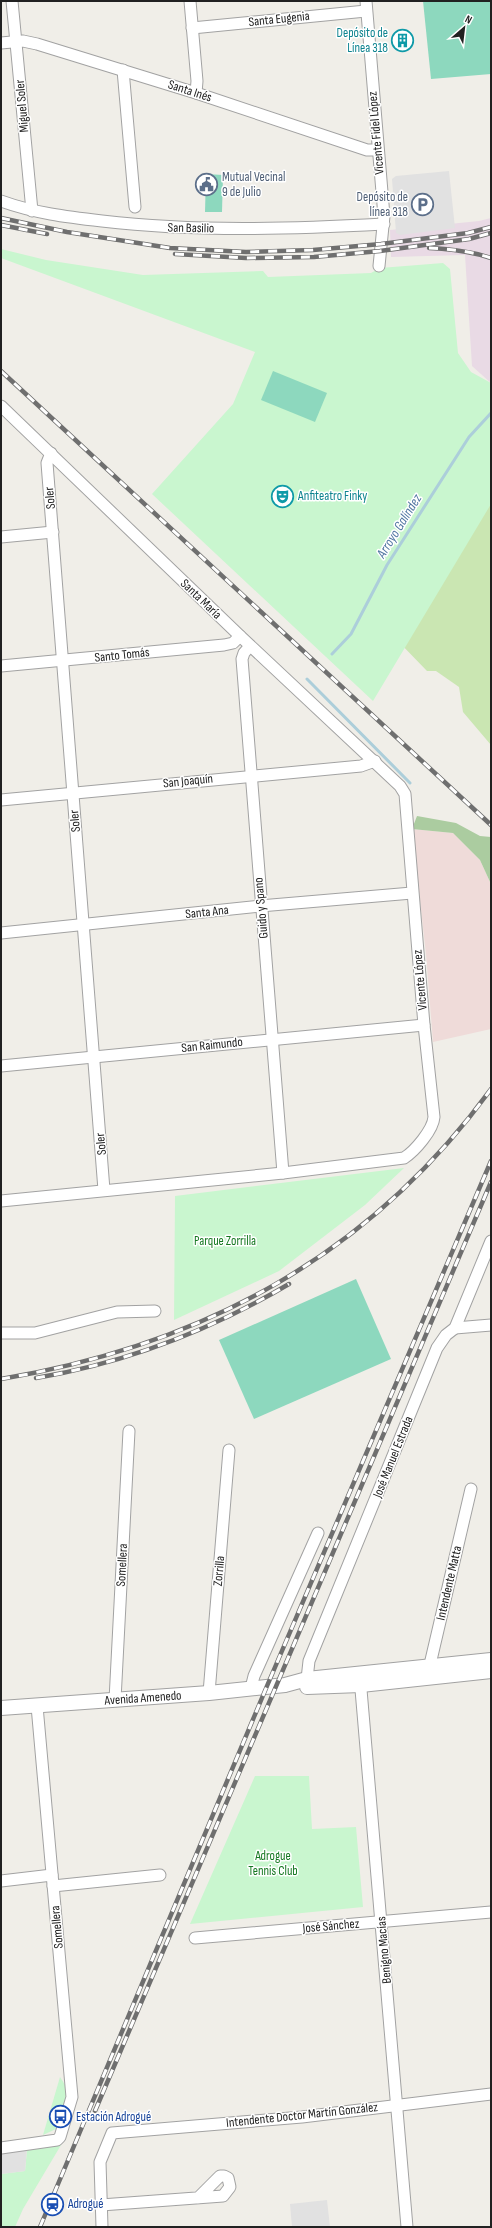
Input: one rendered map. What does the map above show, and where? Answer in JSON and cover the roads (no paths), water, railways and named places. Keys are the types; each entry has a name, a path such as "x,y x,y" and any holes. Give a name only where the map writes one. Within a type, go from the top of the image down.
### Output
{"street":[{"name":"Miguel Soler","path":"12,1 32,211"},
{"path":"190,1 197,81 196,93"},
{"name":"Santa Eugenia","path":"192,28 366,6"},
{"name":"Vicente Fidel López","path":"366,6 384,224 379,266"},
{"name":"Santa Inés","path":"1,43 16,42 37,44 196,93 367,150 377,150"},
{"path":"124,70 136,207"},
{"name":"San Basilio","path":"1,201 32,211 168,227 296,229 384,224"},
{"name":"Santa María","path":"1,406 250,646 375,761 403,791"},
{"name":"Soler","path":"51,453 47,463 104,1190"},
{"path":"1,537 53,532"},
{"name":"Santo Tomás","path":"1,666 224,645 233,643 240,636"},
{"name":"Guido y Spano","path":"250,646 244,653 242,659 260,906 283,1173"},
{"name":"San Joaquín","path":"1,800 250,775 361,766 375,761"},
{"name":"Vicente López","path":"283,1173 404,1158 410,1155 433,1124 403,791"},
{"name":"Santa Ana","path":"1,933 84,926 260,906 412,893"},
{"name":"San Raimundo","path":"1,1066 272,1039 424,1026"},
{"path":"1,1201 283,1173"},
{"name":"José Manuel Estrada","path":"306,1679 309,1661 437,1348 446,1335 455,1328 491,1241"},
{"path":"1,1333 35,1333 117,1312 155,1311"},
{"path":"455,1328 491,1325"},
{"name":"Somellera","path":"115,1700 129,1431"},
{"name":"Zorrilla","path":"209,1692 229,1450"},
{"name":"Intendente Matta","path":"429,1672 471,1489"},
{"path":"251,1688 254,1676 318,1533"},
{"name":"Avenida Amenedo","path":"429,1672 491,1660"},
{"name":"Avenida Amenedo","path":"285,1685 299,1687 429,1672 491,1671"},
{"name":"Avenida Amenedo","path":"1,1708 115,1700 285,1685 306,1679 360,1679"},
{"name":"Benigno Macías","path":"360,1679 407,2227"},
{"name":"Somellera","path":"1,2148 52,2142 60,2137 72,2096 37,1706"},
{"path":"1,1881 52,1881 160,1875"},
{"name":"José Sánchez","path":"195,1938 491,1912"},
{"name":"Intendente Doctor Martín González","path":"101,2206 100,2162 112,2133 302,2117 491,2094"},
{"path":"102,2227 101,2206 198,2198"}],"waterway":[{"name":"Arroyo Galíndez","path":"332,654 351,634 387,565 469,437 491,413"},
{"name":"Arroyo Galíndez","path":"307,679 410,783"}],"railway":[{"path":"1,218 67,232 170,248 246,252 313,250 381,244 468,233 491,227"},
{"path":"1,225 47,234"},
{"path":"175,254 246,258 314,257 380,251 469,239 491,233"},
{"path":"429,248 460,251 491,258"},
{"path":"1,371 491,825"},
{"path":"1,1379 75,1364 146,1343 213,1316 276,1284 336,1245 391,1200 443,1148 491,1089"},
{"path":"40,2227 267,1686 491,1161"},
{"path":"95,2111 491,1182"},
{"path":"36,1378 69,1372 135,1354 167,1343 229,1316 289,1284"}],"place":[{"name":"Depósito de Línea 318","path":"403,40"},
{"name":"Mutual Vecinal 9 de Julio","path":"206,184"},
{"name":"Depósito de línea 318","path":"423,204"},
{"name":"Anfiteatro Finky","path":"282,496"},
{"name":"Estación Adrogué","path":"60,2117"},
{"name":"Adrogué","path":"53,2204"}],"park label":[{"name":"Parque Zorrilla","path":"225,1241"},
{"name":"Adrogue Tennis Club","path":"273,1864"}]}
